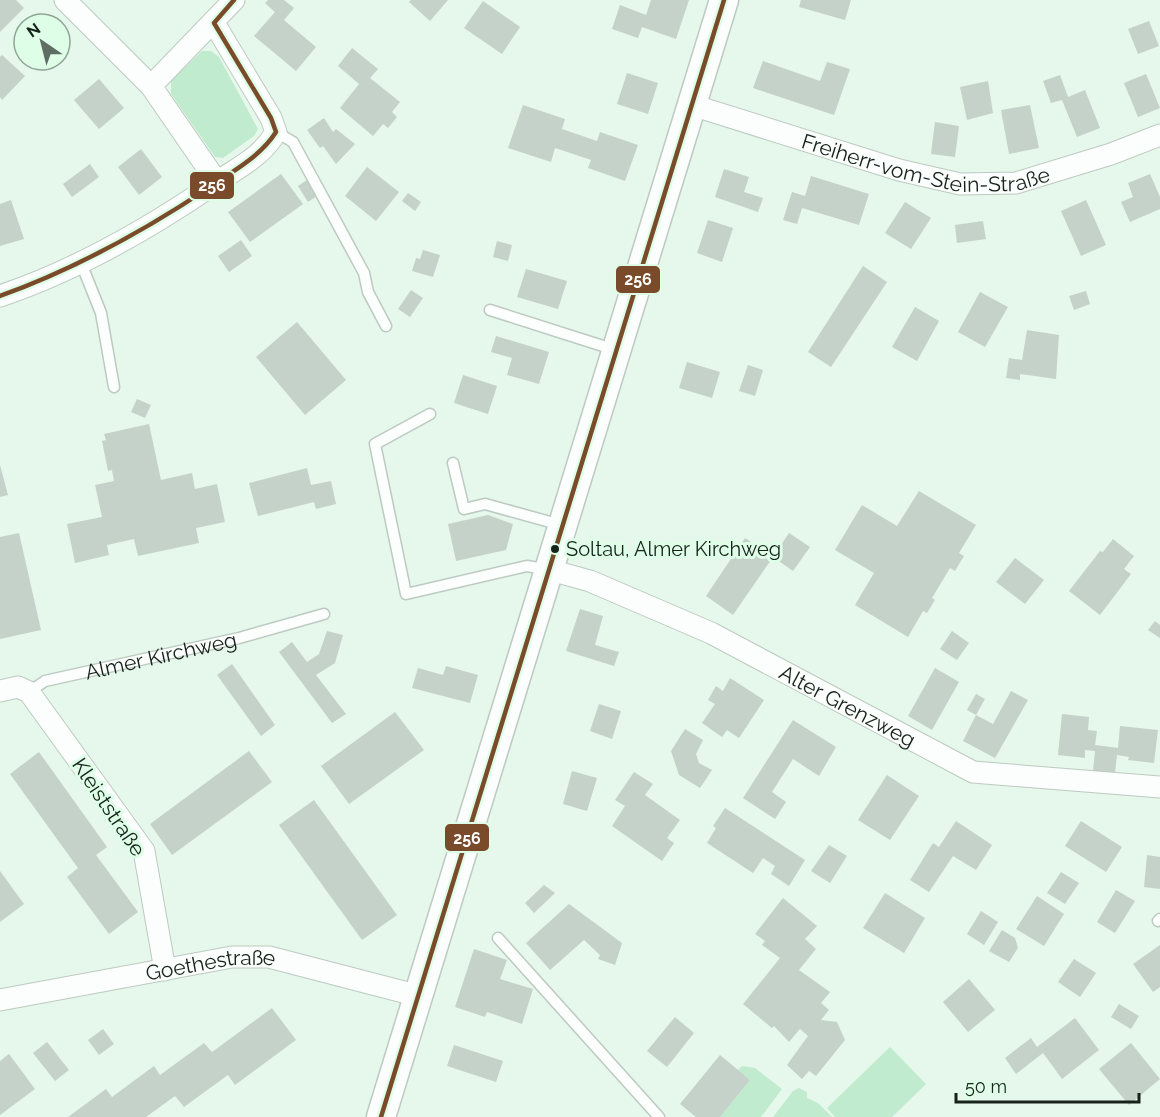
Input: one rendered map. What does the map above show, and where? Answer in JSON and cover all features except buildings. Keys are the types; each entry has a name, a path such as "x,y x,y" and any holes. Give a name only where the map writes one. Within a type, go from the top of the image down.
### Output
{"main road":[{"path":"381,1117 724,0"}],"street":[{"path":"65,0 151,86 217,182"},
{"path":"151,86 234,0"},
{"path":"0,296 81,263 143,230 253,158 268,145 276,132 271,118 214,23"},
{"name":"Freiherr-vom-Stein-Straße","path":"692,105 899,171 960,184 1016,183 1111,154 1160,135"},
{"name":"Alter Grenzweg","path":"550,570 590,581 711,633 973,771 1160,787"},
{"name":"Almer Kirchweg","path":"0,691 18,687 29,692"},
{"name":"Kleiststraße","path":"29,692 144,851 165,970"},
{"name":"Goethestraße","path":"0,1000 232,957 269,957 419,996"}],"lane":[{"path":"276,132 293,142 364,273 368,292 386,326"},
{"path":"81,263 101,313 114,387"},
{"path":"489,310 603,346"},
{"path":"430,414 375,444 406,594 527,566 550,570"},
{"path":"453,463 464,508 485,504 563,526"},
{"name":"Almer Kirchweg","path":"29,692 45,681 239,638 324,614"},
{"path":"498,938 659,1117"}],"green space":[{"path":"202,51 211,51 219,57 258,129 254,136 223,158 215,157 171,94 171,81"},
{"path":"890,1047 926,1084 892,1117 835,1117 827,1108"},
{"path":"742,1066 755,1068 782,1089 761,1117 720,1117 750,1080 738,1070"},
{"path":"799,1088 807,1092 807,1098 818,1103 832,1117 773,1117 793,1091"}],"transit line":[{"name":"256","path":"0,296 55,274 134,234 237,169 270,141 276,132 271,118 214,23 234,0"},
{"name":"256","path":"381,1117 724,0"}],"place":[{"name":"Soltau, Almer Kirchweg","path":"555,549"}]}
